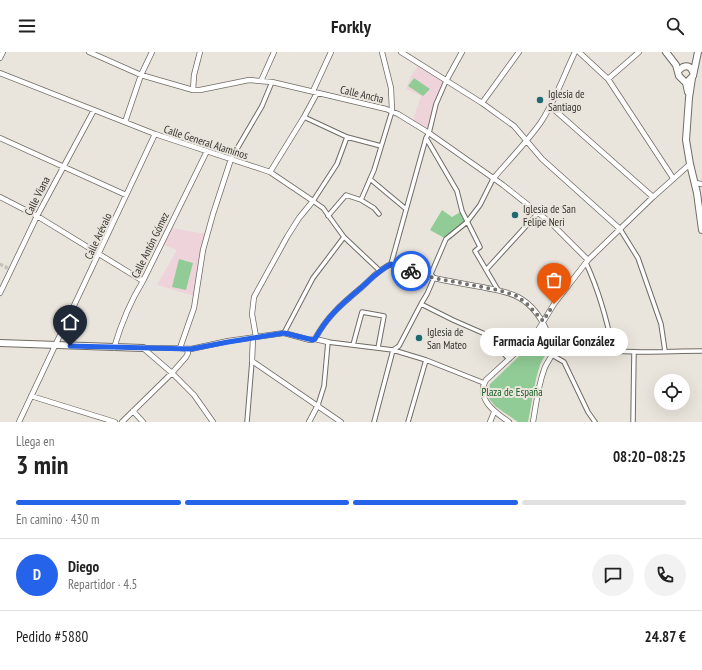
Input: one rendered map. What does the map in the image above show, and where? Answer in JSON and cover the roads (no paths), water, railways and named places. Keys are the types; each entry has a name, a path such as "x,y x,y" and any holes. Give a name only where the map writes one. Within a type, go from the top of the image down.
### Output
{"street":[{"path":"0,58 3,52"},
{"name":"Calle Ancha","path":"89,52 100,54 141,75 193,90 200,90 249,80 272,82 392,111 429,133 538,213 552,224 587,262"},
{"path":"125,122 141,75 152,52"},
{"path":"193,90 194,75 200,52"},
{"path":"261,81 274,52"},
{"path":"270,172 304,117 331,52"},
{"path":"361,200 370,179 392,111 391,88 382,52"},
{"path":"401,52 482,103 514,126 542,159 620,229 638,258 661,324 665,351"},
{"path":"315,339 327,320 344,302 379,270 391,264 436,104 446,81 462,52"},
{"path":"482,103 519,52"},
{"path":"434,278 431,274 446,239 467,222 480,205 493,179 527,141 542,121 575,52"},
{"path":"578,52 608,79 673,178"},
{"path":"608,79 639,52"},
{"path":"666,52 683,68 691,68 692,75 688,80 684,81"},
{"path":"689,98 688,88 679,76 683,68 691,64 697,55"},
{"path":"697,55 692,75 689,98 686,140 690,164 699,183 702,228"},
{"name":"Calle General Alaminos","path":"0,73 155,134 270,172 323,208 344,237 379,270"},
{"path":"180,348 194,308 203,250 231,159 262,106 272,82"},
{"path":"550,106 653,197"},
{"name":"Calle Viana","path":"0,293 37,216 94,110"},
{"path":"304,117 347,137 381,146"},
{"name":"Calle Arévalo","path":"19,422 155,134"},
{"path":"248,422 254,337 252,314 254,297 287,237 337,164 347,137"},
{"path":"0,138 126,195"},
{"path":"426,138 457,191 462,211 480,247 475,251 498,290"},
{"name":"Calle Antón Gómez","path":"114,348 126,314 207,151"},
{"path":"509,422 494,412 487,403 482,389 486,380 535,335 554,304 587,262 653,197 690,164"},
{"path":"370,179 406,208"},
{"path":"328,216 346,195 361,200 374,208 379,214"},
{"path":"0,197 37,216 143,281"},
{"path":"486,270 538,213"},
{"path":"284,333 313,278 344,237"},
{"path":"587,262 605,314 613,350"},
{"path":"391,264 434,278 498,290 517,296 543,321 552,341 554,352 543,370 533,422"},
{"path":"374,422 393,350 399,346 434,278"},
{"path":"420,304 485,334 509,359"},
{"path":"353,345 362,312 384,316 378,348"},
{"path":"0,343 114,348 187,349 284,333 310,340 315,339 393,350 426,360 484,383"},
{"path":"535,335 538,334 552,341 561,341 595,349 634,352 702,351"},
{"path":"309,422 318,405 324,386 328,342"},
{"path":"144,348 194,395 213,422"},
{"path":"122,422 172,373 186,357 188,353 187,349"},
{"path":"633,422 634,352"},
{"path":"552,356 564,362 588,412 595,422"},
{"path":"408,422 426,360"},
{"path":"252,361 341,422"},
{"path":"31,396 115,422"},
{"path":"133,411 143,422"},
{"path":"490,422 494,412"}],"tunnel":[{"path":"0,264 11,270"}],"place":[{"name":"Iglesia de Santiago","path":"540,100"},
{"name":"Iglesia de San Felipe Neri","path":"515,215"},
{"name":"Farmacia Aguilar González","path":"554,304"},
{"name":"Iglesia de San Mateo","path":"419,338"}],"park label":[{"name":"Plaza de España","path":"512,392"}]}
